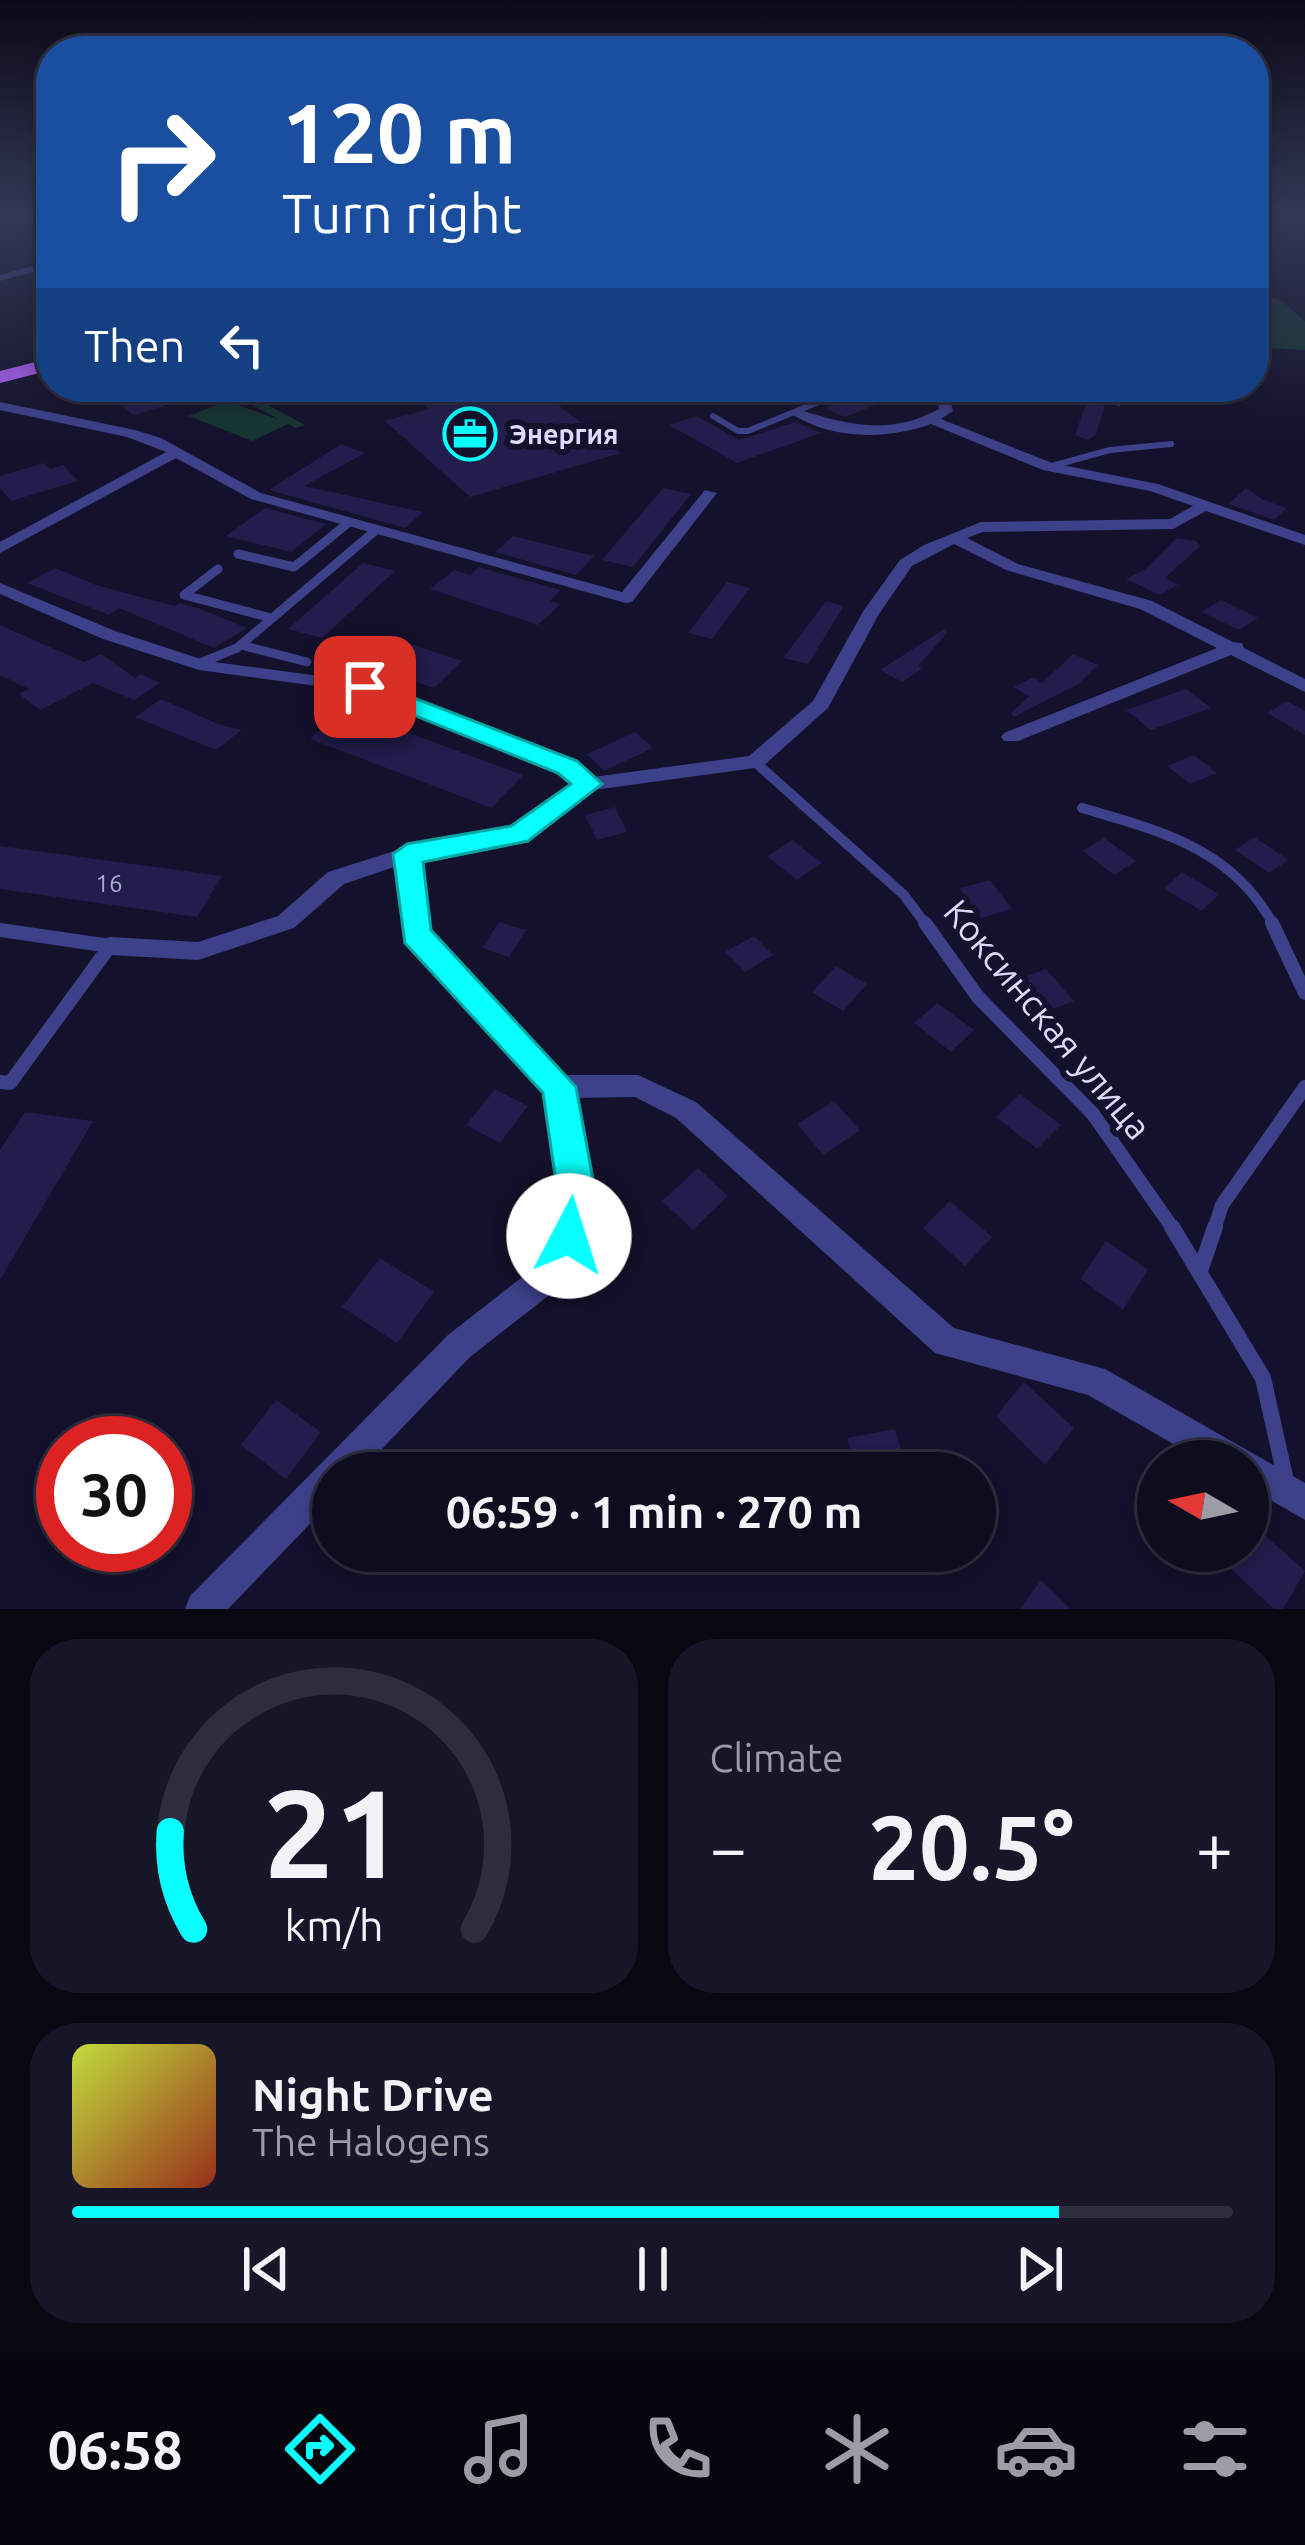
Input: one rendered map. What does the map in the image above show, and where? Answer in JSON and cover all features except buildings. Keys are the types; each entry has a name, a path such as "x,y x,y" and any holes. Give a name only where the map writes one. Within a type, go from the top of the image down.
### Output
{"main road":[{"path":"0,377 36,368"}],"street":[{"path":"797,413 838,428 898,433 946,411 945,402"},
{"path":"0,406 130,433 256,496 626,598 710,493"},
{"path":"932,420 1048,466 1108,482 1153,487 1305,540"},
{"path":"0,548 176,452"},
{"path":"110,946 198,951 286,922 336,878 407,854 518,834 589,784 755,762 820,704 870,614 906,563 981,527 1173,524 1203,506"},
{"path":"954,538 1012,567 1146,605 1305,686"},
{"path":"0,588 109,635 198,664 268,678 365,687 568,767 589,784"},
{"path":"1011,737 1236,647"},
{"path":"355,1452 459,1346 546,1278 569,1236 577,1196 559,1087 416,934 407,854"},
{"path":"559,1087 638,1087 686,1111 946,1342 1094,1380 1199,1440"},
{"path":"1269,1480 1297,1497"},
{"path":"203,1609 312,1497"}],"lane":[{"path":"713,416 738,431 748,431 797,413 813,402"},
{"path":"1048,466 1110,450 1171,444"},
{"path":"238,554 294,567 348,523"},
{"path":"198,664 242,644 376,530"},
{"path":"218,569 184,595 272,618"},
{"path":"242,644 307,662"},
{"name":"Коксинская улица","path":"755,762 904,895 978,997 1093,1114 1202,1268 1263,1378 1297,1497"},
{"path":"1082,808 1190,842 1242,878 1305,993"},
{"path":"0,930 110,946 5,1083 0,1098"},
{"path":"1202,1268 1222,1205 1305,1088"}],"green space":[{"path":"1269,297 1282,301 1305,321 1305,350 1269,348"},
{"path":"229,402 280,420 247,402 262,402 305,425 288,424 252,441 189,416"}],"place":[{"name":"Энергия","path":"470,434"}],"route":[{"path":"365,687 568,767 589,784 518,834 407,854 416,934 559,1087 577,1196 569,1236"}]}
